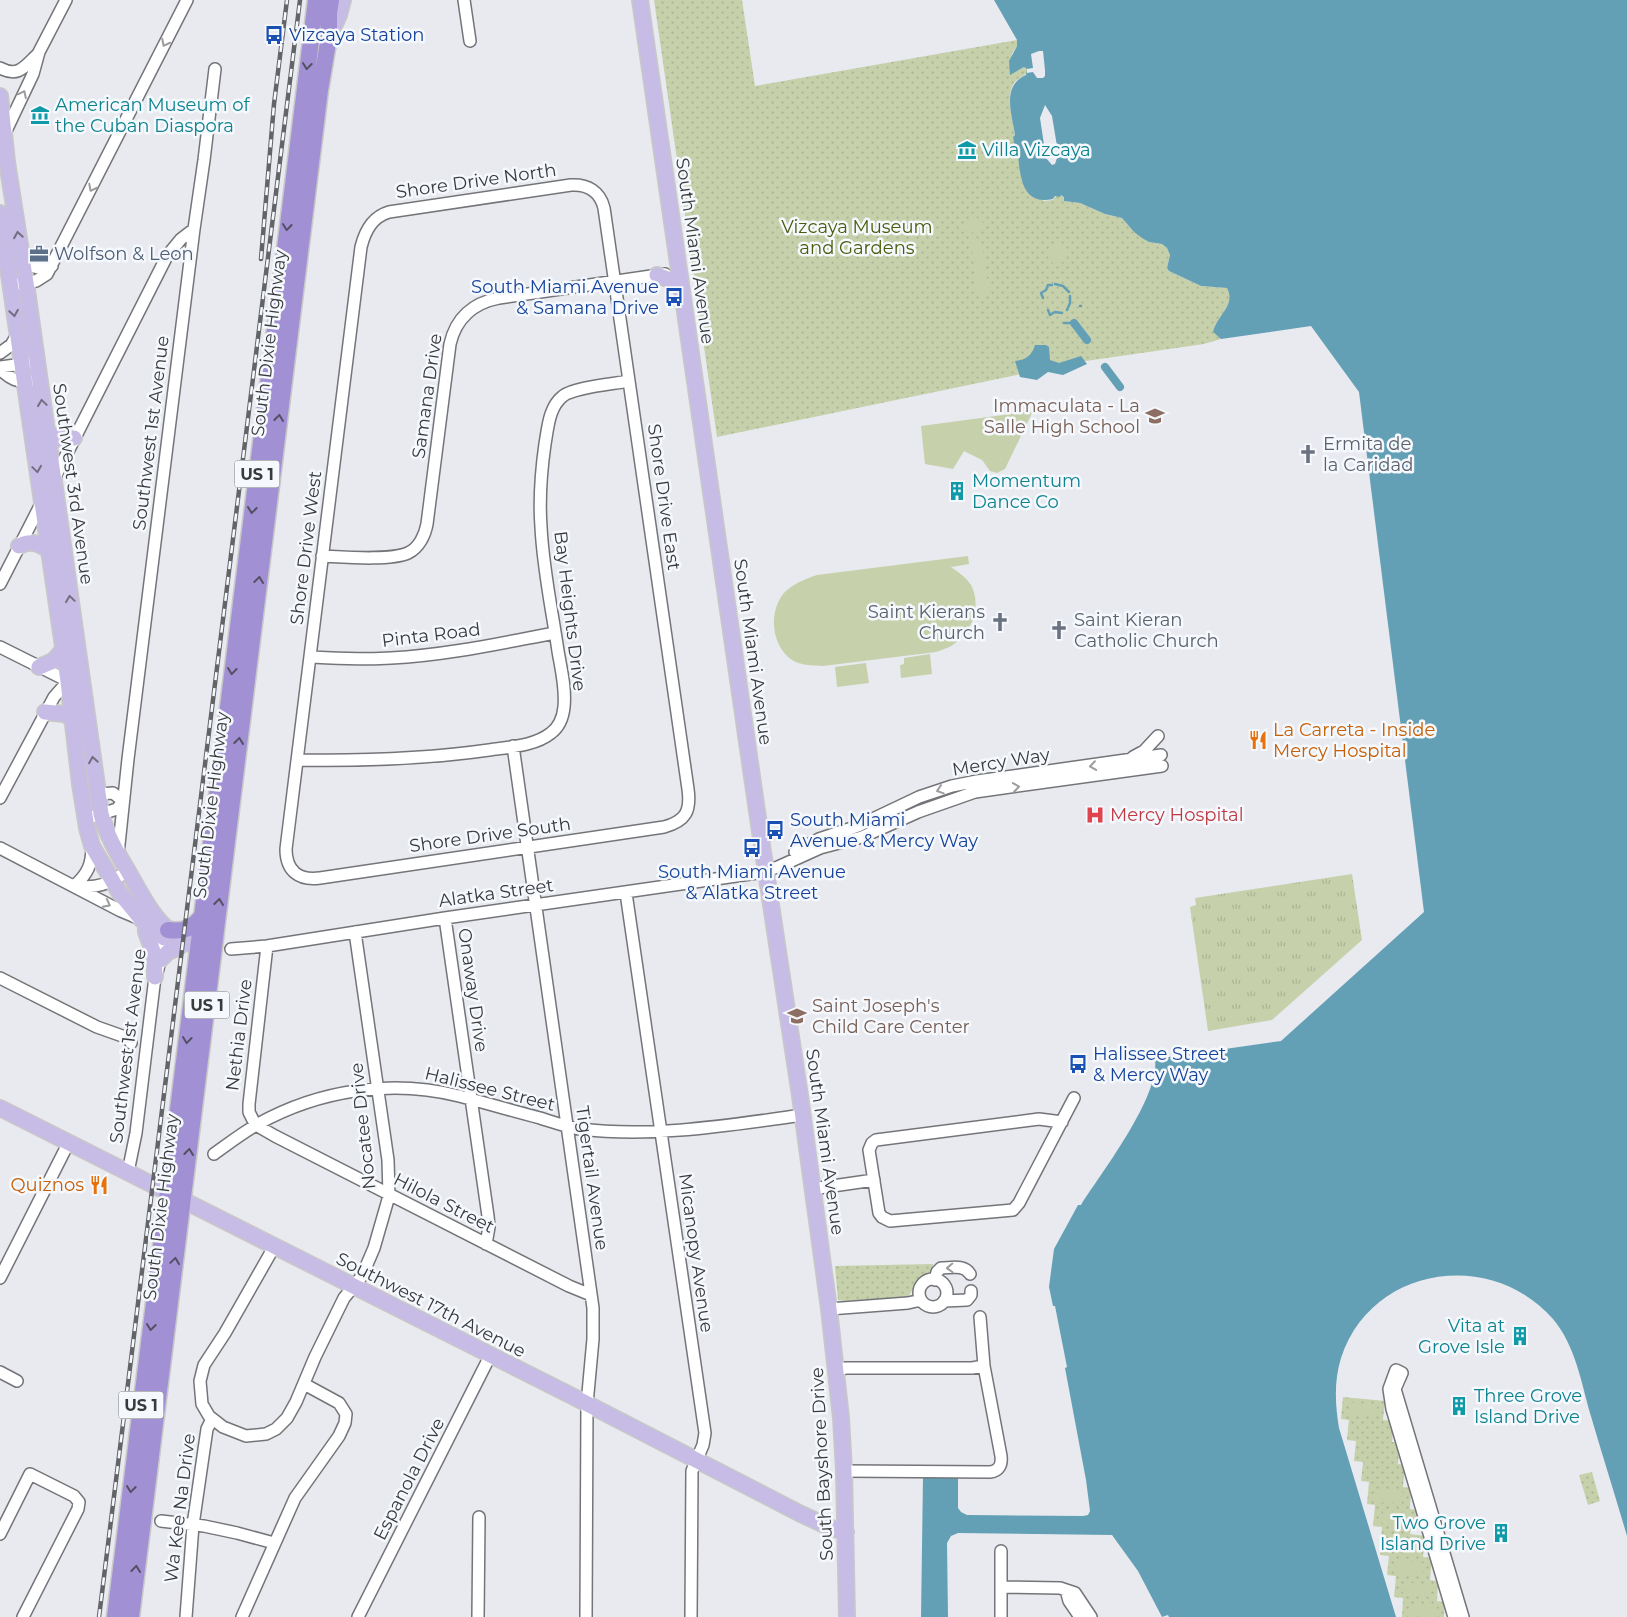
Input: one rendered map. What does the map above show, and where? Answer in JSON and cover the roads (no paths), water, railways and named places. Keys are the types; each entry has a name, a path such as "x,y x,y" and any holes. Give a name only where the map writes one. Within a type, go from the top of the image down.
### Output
{"highway":[{"name":"South Dixie Highway","path":"131,1617 183,1200 205,954 202,916 316,0"},
{"path":"329,37 331,0"},
{"name":"South Dixie Highway","path":"115,1617 168,1192 205,954 320,90 329,37"},
{"path":"155,927 188,929 202,916"}],"main road":[{"name":"South Dixie Highway","path":"329,37 339,15 343,0"},
{"name":"South Miami Avenue","path":"640,0 803,1115 829,1309"},
{"name":"Southwest 3rd Avenue","path":"0,96 2,139 26,283 29,363 42,503 63,650 74,680 73,719 85,819 92,846 112,881 155,927"},
{"name":"Southwest 3rd Avenue","path":"0,212 17,334 29,363"},
{"path":"657,276 680,278"},
{"name":"Southwest 3rd Avenue","path":"31,381 46,432 74,680 101,814 118,854 151,912 155,927"},
{"path":"46,432 61,439 74,438"},
{"path":"19,546 34,542 48,550"},
{"path":"39,667 53,661 63,650"},
{"path":"45,712 64,714 73,719"},
{"path":"155,927 186,942 205,954"},
{"path":"155,927 179,948 205,954"},
{"path":"155,927 146,932 154,954 155,978"},
{"path":"160,960 168,952 179,948"},
{"name":"Southwest 17th Avenue","path":"0,1108 830,1528 846,1532"},
{"name":"South Bayshore Drive","path":"829,1309 844,1472 847,1617"}],"street":[{"path":"55,0 56,19"},
{"path":"2,139 33,74 39,52 66,0"},
{"path":"10,286 42,278 52,266 187,0"},
{"path":"464,0 470,41"},
{"path":"0,68 8,72 17,72 39,52"},
{"name":"Southwest 1st Avenue","path":"118,854 123,801 215,69"},
{"name":"Shore Drive North","path":"370,225 380,216 389,212 571,185 584,186 591,189"},
{"name":"Shore Drive East","path":"591,189 600,196 604,208 688,789 689,803 685,815"},
{"name":"Shore Drive West","path":"298,874 290,867 286,856 361,247 365,233 370,225"},
{"path":"0,584 167,256 181,239 194,229"},
{"path":"22,263 41,269 52,266"},
{"name":"Samana Drive","path":"322,556 376,557 403,554 414,550 422,539 427,524 450,344 455,327 469,310 483,302 499,298 657,276"},
{"path":"0,353 11,345 17,334"},
{"path":"0,368 29,363"},
{"path":"0,368 13,380 31,381"},
{"name":"Bay Heights Drive","path":"297,760 410,758 458,754 513,746 546,737 557,728 564,707 564,686 542,546 540,510 543,459 552,413 559,400 568,393 629,382"},
{"name":"Pinta Road","path":"310,657 372,659 440,654 555,633"},
{"path":"0,647 39,667 74,680 54,697 0,798"},
{"path":"1124,765 1144,751 1158,736"},
{"name":"Tigertail Avenue","path":"513,746 591,1295 594,1339 587,1404 586,1617"},
{"name":"Mercy Way","path":"766,870 778,867 814,850 862,837 918,812 975,792 1041,778 1161,761"},
{"name":"Mercy Way","path":"766,870 811,843 854,827 919,797 970,782 1041,778"},
{"path":"85,819 117,809 123,801 113,793 98,794"},
{"path":"918,812 919,797"},
{"name":"Shore Drive South","path":"298,874 309,878 320,878 664,827 678,822 685,815"},
{"path":"854,827 862,837"},
{"path":"74,886 89,869 92,858 92,846"},
{"path":"0,848 155,927"},
{"name":"Alatka Street","path":"231,949 267,946 445,918 626,893 757,873 766,870"},
{"path":"74,886 97,887 112,881 128,871"},
{"name":"Micanopy Avenue","path":"626,893 704,1428 704,1441 693,1469 691,1483 691,1617"},
{"name":"Onaway Drive","path":"445,918 489,1222 486,1244"},
{"name":"Southwest 1st Avenue","path":"128,1172 136,1133 155,978 159,970 160,960 155,927"},
{"name":"Nocatee Drive","path":"212,1419 223,1427 246,1436 266,1434 276,1429 287,1418 344,1298 362,1276 374,1248 385,1211 388,1195 388,1160 355,932"},
{"name":"Nethia Drive","path":"256,1125 251,1117 249,1104 267,946"},
{"path":"0,978 106,1031 117,1039 147,1051"},
{"name":"Halissee Street","path":"214,1154 256,1125 284,1112 313,1101 378,1088 411,1088 442,1093 471,1099 567,1126 607,1131 660,1131 803,1115"},
{"path":"1062,1122 1039,1119 879,1139 872,1143 870,1150 878,1211 882,1217 890,1221 1015,1209 1062,1122 1074,1098"},
{"name":"Hilola Street","path":"256,1125 388,1195 569,1286 591,1295"},
{"path":"0,1278 69,1142"},
{"path":"812,1189 874,1180"},
{"name":"Wa Kee Na Drive","path":"186,1617 193,1525 207,1428 212,1419 206,1412 201,1398 199,1387 201,1372 274,1247"},
{"path":"935,1280 937,1272 942,1268 962,1267 968,1270 970,1274"},
{"path":"928,1280 935,1280 941,1282 946,1294 944,1301 938,1306 930,1306 921,1300 919,1293 922,1284 928,1280"},
{"path":"944,1301 967,1300 971,1295 971,1291"},
{"path":"829,1309 900,1304 921,1300"},
{"path":"844,1472 990,1472 999,1468 1001,1456 984,1366 980,1317"},
{"name":"Espanola Drive","path":"358,1617 490,1356"},
{"path":"836,1370 846,1368 984,1366"},
{"path":"1454,1617 1392,1409 1389,1389 1396,1370 1402,1373 1395,1389 1463,1617"},
{"path":"0,1372 17,1381"},
{"path":"242,1617 295,1498 339,1436 346,1418 345,1411 339,1403 304,1384"},
{"path":"0,1534 30,1474 74,1496 78,1502 78,1509 23,1617"},
{"path":"478,1617 479,1517"},
{"path":"161,1521 236,1533 274,1543"},
{"path":"1001,1551 1001,1617"},
{"path":"1001,1587 1054,1587 1066,1590 1075,1593 1091,1617"},
{"path":"1066,1590 1069,1601 1080,1617"}],"water":[{"path":"994,0 1627,0 1627,1536 1572,1352 1561,1329 1553,1319 1527,1297 1498,1282 1467,1276 1435,1277 1405,1287 1378,1303 1356,1327 1341,1358 1337,1375 1336,1393 1339,1428 1396,1617 1169,1617 1168,1615 1162,1617 1138,1571 1112,1535 958,1533 951,1536 947,1543 948,1617 921,1617 923,1477 958,1477 958,1508 967,1515 1083,1516 1088,1515 1090,1511 1065,1368 1067,1367 1055,1306 1053,1306 1049,1287 1054,1249 1078,1205 1081,1205 1128,1134 1148,1093 1154,1075 1155,1059 1281,1041 1424,912 1359,392 1311,326 1221,339 1213,332 1228,305 1229,294 1227,288 1201,286 1169,271 1167,268 1170,255 1167,248 1162,244 1149,242 1142,238 1122,218 1105,214 1080,203 1064,201 1064,197 1061,195 1060,197 1055,196 1053,199 1042,200 1033,197 1027,191 1020,174 1017,145 1014,144 1013,137 1015,135 1010,101 1013,86 1026,75 1027,69 1024,67 1010,75 1009,61 1017,46 1017,40"},
{"path":"1035,345 1046,345 1049,347 1050,360 1059,363 1081,356 1087,364 1063,375 1048,372 1037,380 1020,377 1015,361 1028,357"}],"waterway":[{"path":"1055,284 1063,286 1069,292"},
{"path":"1043,298 1041,293 1046,290 1048,285 1052,285"},
{"path":"1067,310 1070,296"},
{"path":"1048,310 1050,315 1055,312 1062,313"},
{"path":"1064,323 1074,323"},
{"path":"1074,323 1087,340"},
{"path":"1105,367 1120,387"}],"railway":[{"path":"261,259 274,104 287,0"},
{"path":"99,1617 300,0"}],"place":[{"name":"Vizcaya Station","path":"274,35"},
{"name":"American Museum of the Cuban Diaspora","path":"40,115"},
{"name":"Villa Vizcaya","path":"967,150"},
{"name":"Wolfson & Leon","path":"39,254"},
{"name":"South Miami Avenue & Samana Drive","path":"674,297"},
{"name":"Immaculata - La Salle High School","path":"1155,416"},
{"name":"Ermita de la Caridad","path":"1308,454"},
{"name":"Momentum Dance Co","path":"957,491"},
{"name":"Saint Kierans Church","path":"1000,622"},
{"name":"Saint Kieran Catholic Church","path":"1059,630"},
{"name":"La Carreta - Inside Mercy Hospital","path":"1258,740"},
{"name":"Mercy Hospital","path":"1095,815"},
{"name":"South Miami Avenue & Mercy Way","path":"775,830"},
{"name":"South Miami Avenue & Alatka Street","path":"752,848"},
{"name":"Saint Joseph's Child Care Center","path":"797,1016"},
{"name":"Halissee Street & Mercy Way","path":"1078,1064"},
{"name":"Quiznos","path":"99,1185"},
{"name":"Vita at Grove Isle","path":"1520,1336"},
{"name":"Three Grove Island Drive","path":"1459,1406"},
{"name":"Two Grove Island Drive","path":"1501,1533"}],"park label":[{"name":"Vizcaya Museum and Gardens","path":"857,237"}]}
